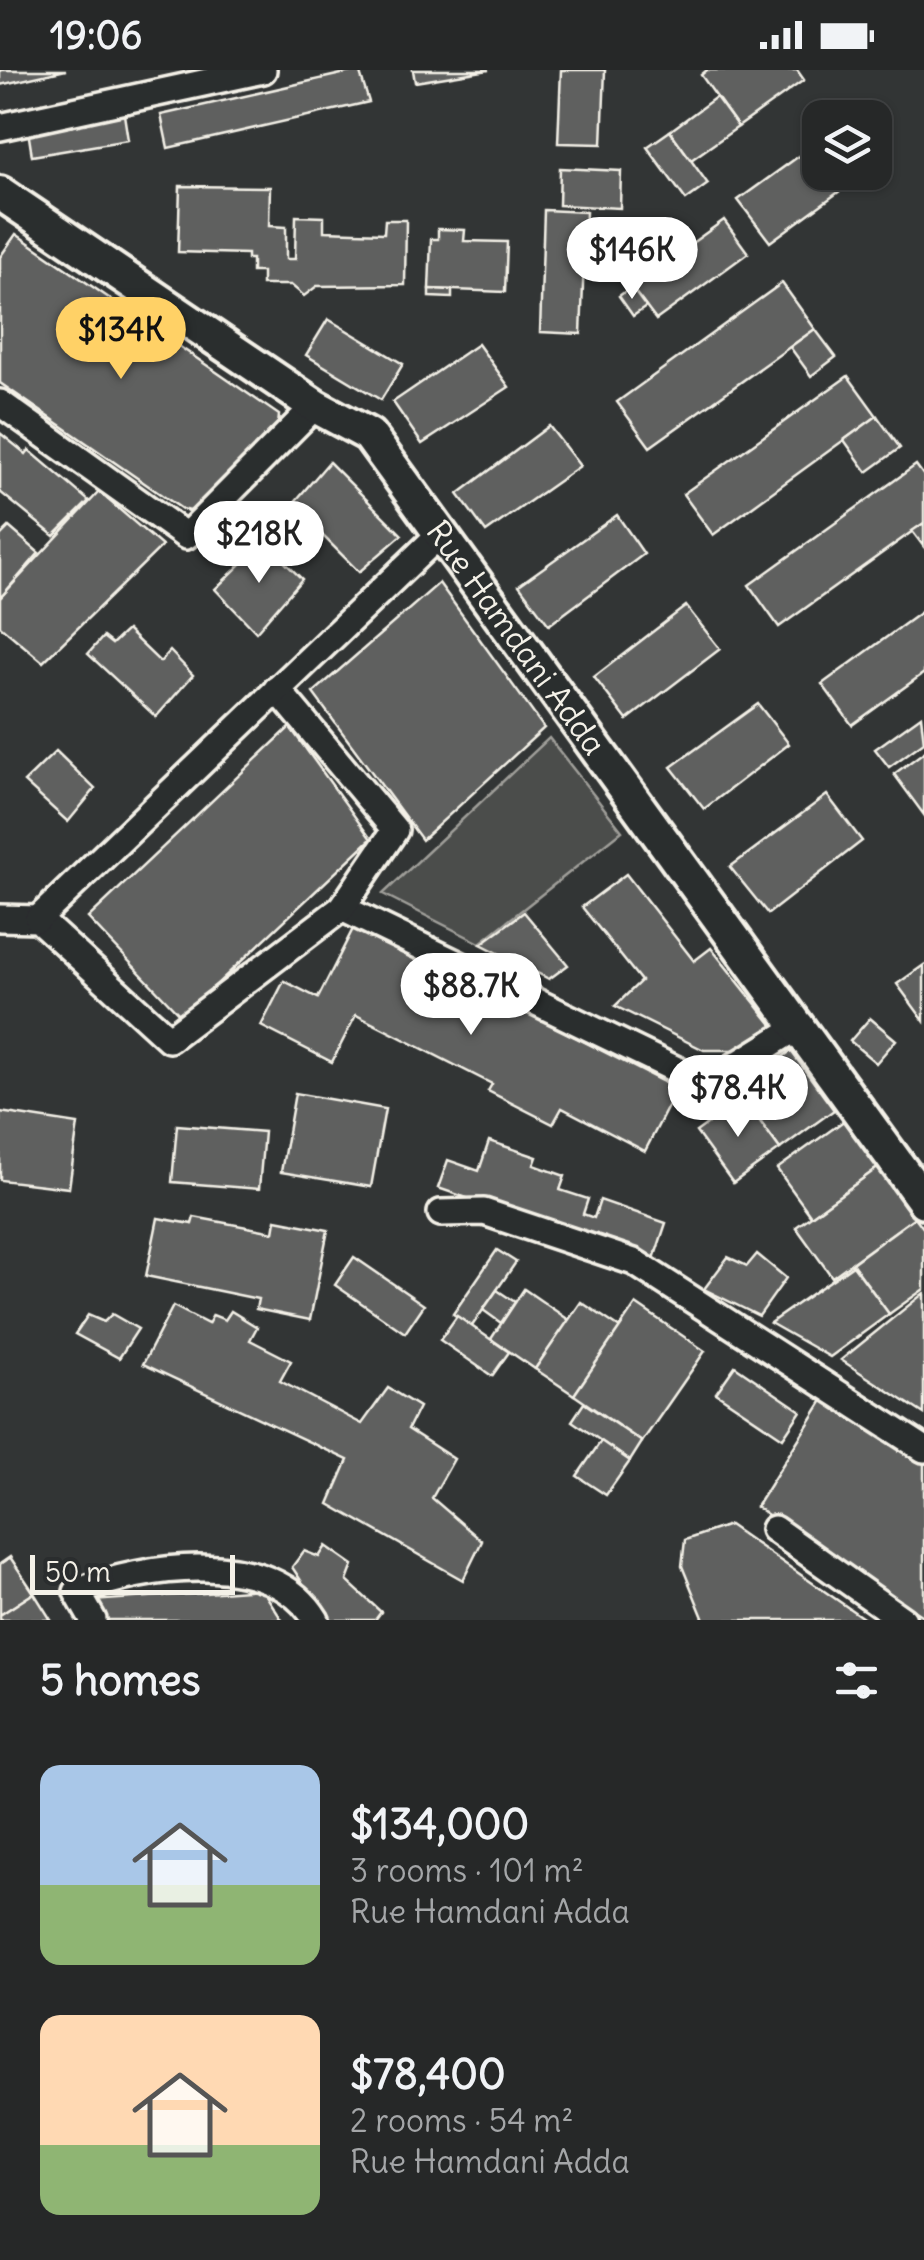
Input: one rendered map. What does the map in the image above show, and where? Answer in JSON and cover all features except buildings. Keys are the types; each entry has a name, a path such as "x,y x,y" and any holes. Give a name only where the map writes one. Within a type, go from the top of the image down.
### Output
{"street":[{"path":"0,127 263,70"},
{"name":"Rue Hamdani Adda","path":"0,192 315,406 370,436 924,1200"},
{"path":"0,403 186,536 315,406"},
{"path":"38,919 440,534"},
{"path":"0,918 38,919 169,1039 342,908 395,830 277,689"},
{"path":"342,908 706,1084 800,1024"},
{"path":"441,1213 484,1212 634,1262 924,1449"},
{"path":"774,1529 903,1620"},
{"path":"93,1620 76,1592 119,1575 240,1569 276,1581 307,1606 316,1620"}],"shaded area":[{"path":"549,738 622,831 480,943 383,894"}]}
